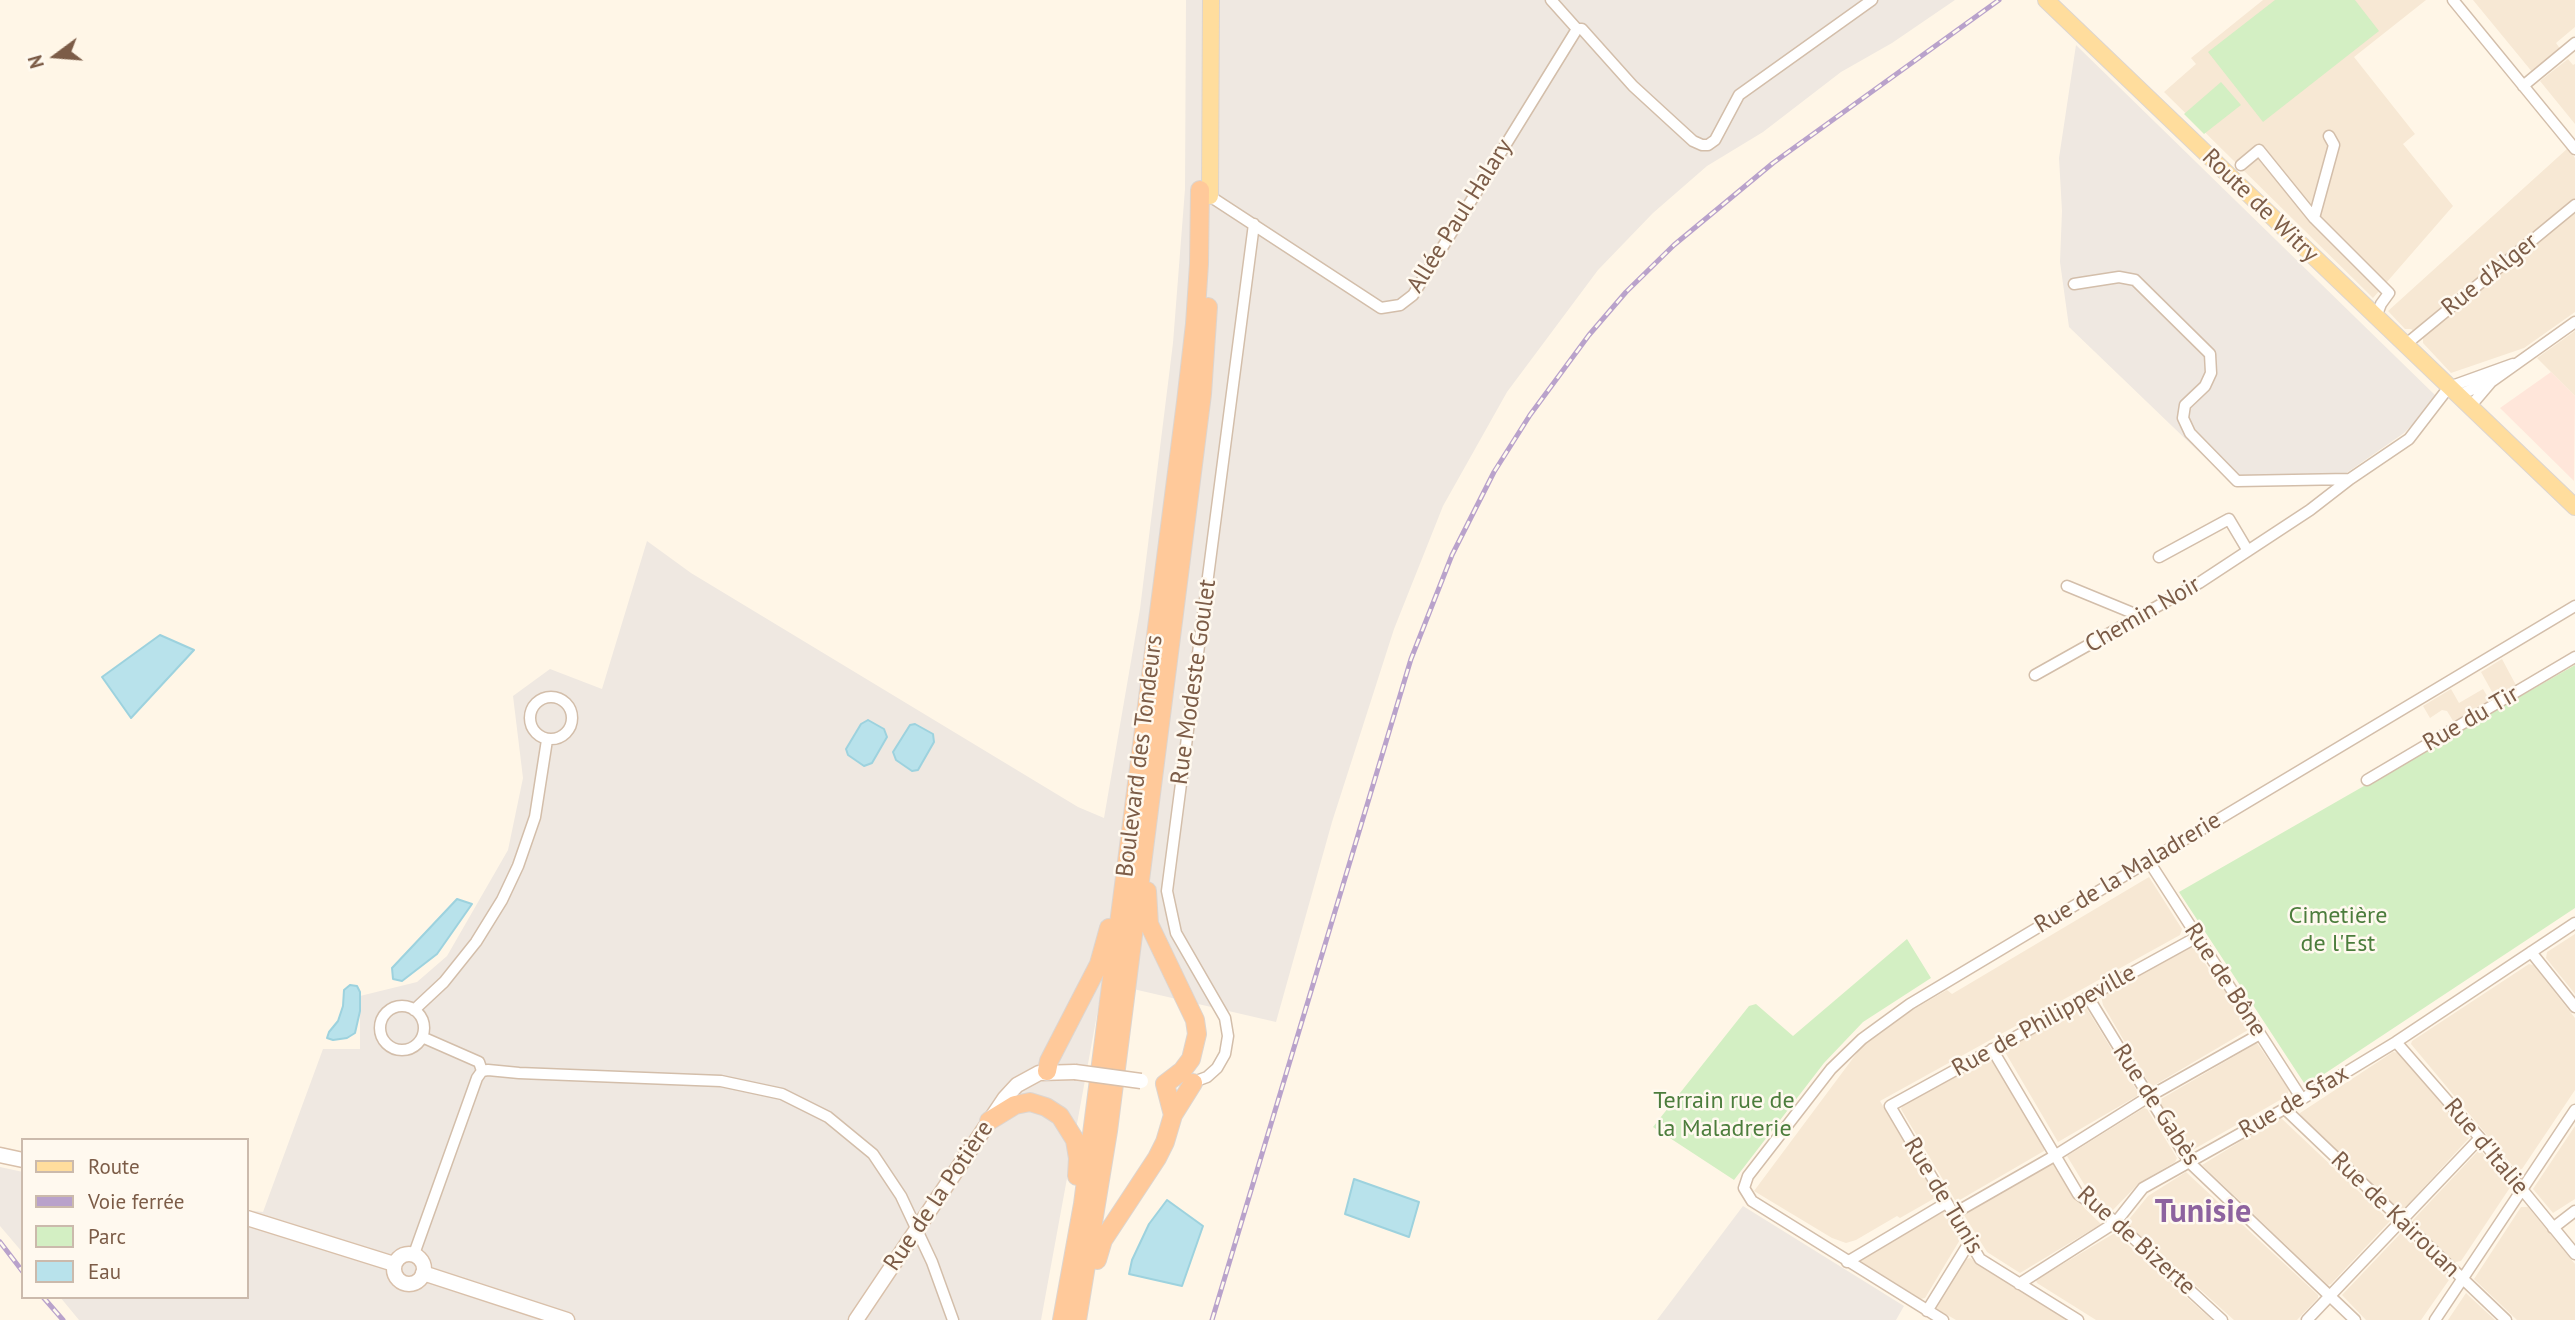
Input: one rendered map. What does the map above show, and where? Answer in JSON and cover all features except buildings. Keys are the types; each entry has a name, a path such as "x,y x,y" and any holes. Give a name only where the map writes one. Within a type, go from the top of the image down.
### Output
{"highway":[{"name":"Boulevard des Tondeurs","path":"1067,1319 1102,1172 1173,621 1206,350 1205,193"},
{"name":"Boulevard des Tondeurs","path":"1067,1319 1195,324 1205,193"},
{"path":"1173,621 1173,679 1148,873 1147,910 1156,940 1195,1020 1198,1034 1191,1059 1182,1071 1165,1084 1173,1115"},
{"path":"1047,1071 1049,1061 1099,964 1112,915 1125,829 1135,791"},
{"path":"1085,1320 1103,1240 1157,1158 1173,1115 1193,1083"},
{"path":"989,1121 1016,1105 1030,1102 1046,1107 1060,1116 1075,1140 1079,1157 1067,1319"}],"main road":[{"path":"1201,0 1205,193"},
{"path":"1205,193 1211,0"},
{"name":"Route de Witry","path":"2046,0 2575,507"},
{"path":"1047,1071 1165,1084"},
{"name":"Rue de la Potière","path":"856,1320 1005,1098 1027,1078 1047,1071"},
{"path":"0,1154 21,1159"},
{"path":"248,1218 394,1264"},
{"path":"404,1254 414,1254 423,1264 423,1273 418,1281 403,1283 396,1276 394,1264 404,1254"},
{"path":"423,1273 567,1320"}],"street":[{"path":"1551,0 1665,117 1693,142 1702,145 1708,145 1715,140 1740,95 1872,0"},
{"path":"2453,0 2575,149"},
{"name":"Allée Paul Halary","path":"1205,193 1381,308 1400,305 1413,295 1577,29"},
{"path":"2524,86 2575,44"},
{"path":"2314,218 2334,145 2329,136"},
{"path":"2241,165 2259,150 2314,218 2389,293 2376,317"},
{"name":"Rue d'Alger","path":"2405,345 2575,205"},
{"name":"Rue Modeste Goulet","path":"1193,1083 1207,1077 1217,1068 1225,1054 1228,1036 1225,1018 1176,933 1167,891 1254,224"},
{"path":"2074,284 2119,277 2135,280 2210,354 2211,373 2205,386 2185,405 2183,418 2190,433 2237,481 2350,479"},
{"path":"2475,411 2472,407 2474,402 2491,382 2575,322"},
{"path":"2454,391 2513,364"},
{"path":"2454,391 2491,382"},
{"name":"Chemin Noir","path":"2035,675 2199,583 2310,510 2409,439 2454,391"},
{"name":"Chemin Noir","path":"2159,557 2228,519 2248,551"},
{"path":"2067,586 2140,616"},
{"name":"Rue de la Maladrerie","path":"1847,1262 1752,1201 1744,1188 1748,1176 1831,1069 1862,1039 1910,1004 2575,606"},
{"name":"Rue du Tir","path":"2367,780 2575,657"},
{"path":"556,696 565,701 572,711 572,722 567,732 547,740 538,735 531,724 531,710 539,701 556,696"},
{"path":"414,1010 444,982 476,942 502,900 518,866 535,817 547,740"},
{"name":"Rue de Bône","path":"2148,860 2302,1099"},
{"name":"Rue de Sfax","path":"2019,1284 2116,1222 2143,1188 2302,1099 2396,1042 2575,923"},
{"name":"Rue de Philippeville","path":"1890,1106 2197,937"},
{"path":"2531,953 2575,1007"},
{"name":"Rue de Gabès","path":"2088,997 2189,1162 2355,1320"},
{"path":"403,1006 414,1010 421,1017 424,1027 422,1037 418,1044 407,1049 395,1049 385,1042 380,1031 382,1018 391,1009 403,1006"},
{"path":"1953,1214 2056,1155 2150,1096 2260,1034"},
{"path":"422,1037 479,1062 482,1071"},
{"name":"Rue d'Italie","path":"2396,1042 2480,1138 2575,1254"},
{"name":"Rue de Bizerte","path":"1993,1049 2078,1194 2116,1222 2222,1320"},
{"path":"414,1254 477,1078 482,1071 721,1081 782,1094 828,1117 873,1154 901,1196 932,1262 954,1320"},
{"path":"1165,1084 1193,1083"},
{"name":"Rue de Tunis","path":"1890,1106 1980,1259 2078,1320"},
{"name":"Rue de Kairouan","path":"2284,1109 2506,1320"},
{"path":"2435,1320 2575,1110"},
{"path":"2307,1320 2480,1138"},
{"path":"1943,1320 1847,1262 1946,1203"},
{"path":"2553,1228 2575,1212"},
{"path":"1927,1311 1969,1243"}],"shaded area":[{"path":"1186,0 1955,0 1892,43 1841,72 1763,132 1707,166 1653,213 1598,270 1507,392 1443,506 1394,629 1332,822 1276,1022 1103,982 1041,1320 79,1320 62,1299 248,1299 248,1210 263,1212 323,1049 360,1049 360,996 417,982 447,956 508,850 523,778 513,696 550,669 602,689 647,541 691,573 1078,807 1104,818 1140,609 1173,343 1185,189"},
{"path":"2263,0 2426,0 2354,57 2415,134 2403,144 2453,206 2373,298 2164,92 2196,64 2191,58"},
{"path":"2473,0 2575,0 2575,27 2556,43 2561,50 2533,73"},
{"path":"2076,45 2436,396 2429,408 2404,433 2345,474 2224,476 2069,327 2060,262 2062,211 2059,158"},
{"path":"2568,59 2575,64 2575,124 2540,81"},
{"path":"2568,148 2575,158 2575,312 2524,348 2451,373 2423,343 2423,339 2411,329 2405,329 2388,311"},
{"path":"2575,331 2575,396 2537,358"},
{"path":"2551,372 2575,396 2574,481 2500,408"},
{"path":"2502,659 2517,687 2496,699 2481,672"},
{"path":"2451,689 2459,703 2483,689 2492,704 2455,724 2447,711 2442,710 2430,718 2423,706"},
{"path":"2149,877 2182,929 2180,935 1880,1101 1935,1198 1846,1243 1832,1238 1754,1191 1871,1034 1947,990 1952,994"},
{"path":"2575,934 2575,994 2546,958 2547,952"},
{"path":"2190,947 2195,948 2221,988 2223,987 2248,1030 2153,1086 2103,1005 2101,996"},
{"path":"2529,964 2533,965 2575,1018 2575,1090 2522,1169 2516,1170 2411,1044"},
{"path":"2084,1004 2137,1091 2137,1096 2058,1142 2005,1052 2006,1048"},
{"path":"2257,1043 2289,1090 2287,1096 2189,1152 2160,1102 2161,1099"},
{"path":"2393,1052 2399,1053 2470,1137 2403,1210 2299,1116"},
{"path":"1989,1058 2045,1147 2044,1151 1958,1201 1901,1109"},
{"path":"2144,1108 2177,1158 2175,1162 2139,1183 2112,1211 2087,1189 2067,1156"},
{"path":"2280,1117 2390,1221 2328,1285 2202,1165"},
{"path":"2575,1126 2575,1199 2553,1213 2533,1189"},
{"path":"2478,1151 2481,1151 2511,1186 2461,1261 2455,1262 2413,1223 2413,1220"},
{"path":"2052,1163 2073,1197 2101,1224 2020,1273 1987,1252 1964,1215"},
{"path":"0,1167 21,1172 21,1251 0,1226"},
{"path":"2186,1172 2318,1295 2297,1320 2234,1320 2126,1223 2148,1196"},
{"path":"1743,1206 1904,1306 1896,1320 1657,1320"},
{"path":"2521,1207 2528,1207 2575,1264 2575,1320 2517,1320 2474,1279"},
{"path":"1942,1211 1961,1238 1925,1298 1921,1299 1861,1262 1862,1259"},
{"path":"2403,1233 2451,1277 2421,1320 2366,1320 2342,1295"},
{"path":"2113,1234 2212,1320 2096,1320 2037,1283 2036,1280"},
{"path":"1970,1258 2069,1320 1956,1320 1937,1309 1966,1259"},
{"path":"2466,1293 2468,1295 2495,1320 2448,1320"}],"green space":[{"path":"2275,0 2355,0 2379,31 2263,122 2208,52"},
{"path":"2221,82 2241,105 2204,134 2184,114"},
{"name":"Cimetière de l'Est","path":"2575,665 2575,908 2306,1086 2179,892"},
{"name":"Terrain rue de la Maladrerie","path":"1907,939 1931,978 1863,1022 1824,1063 1734,1180 1653,1127 1749,1006 1756,1004 1793,1036"}],"water":[{"path":"160,635 194,650 131,718 102,677"},
{"path":"868,720 884,729 887,737 872,763 864,766 848,755 846,749 861,724"},
{"path":"915,724 933,734 934,742 918,770 912,771 896,760 893,752 910,725"},
{"path":"457,899 472,904 437,954 402,981 393,979 392,968"},
{"path":"350,985 357,986 360,992 360,1011 355,1033 347,1038 327,1038 338,1021 344,990"},
{"path":"1354,1179 1419,1202 1409,1237 1345,1214"},
{"path":"1167,1200 1203,1226 1182,1286 1129,1274 1132,1260 1149,1224"}],"railway":[{"path":"1212,1320 1411,659 1452,555 1494,472 1530,415 1589,335 1626,292 1674,245 1773,163 1999,0"},
{"path":"0,1242 21,1269"},
{"path":"45,1299 63,1320"}],"district":[{"name":"Tunisie","path":"2203,1213"}]}
